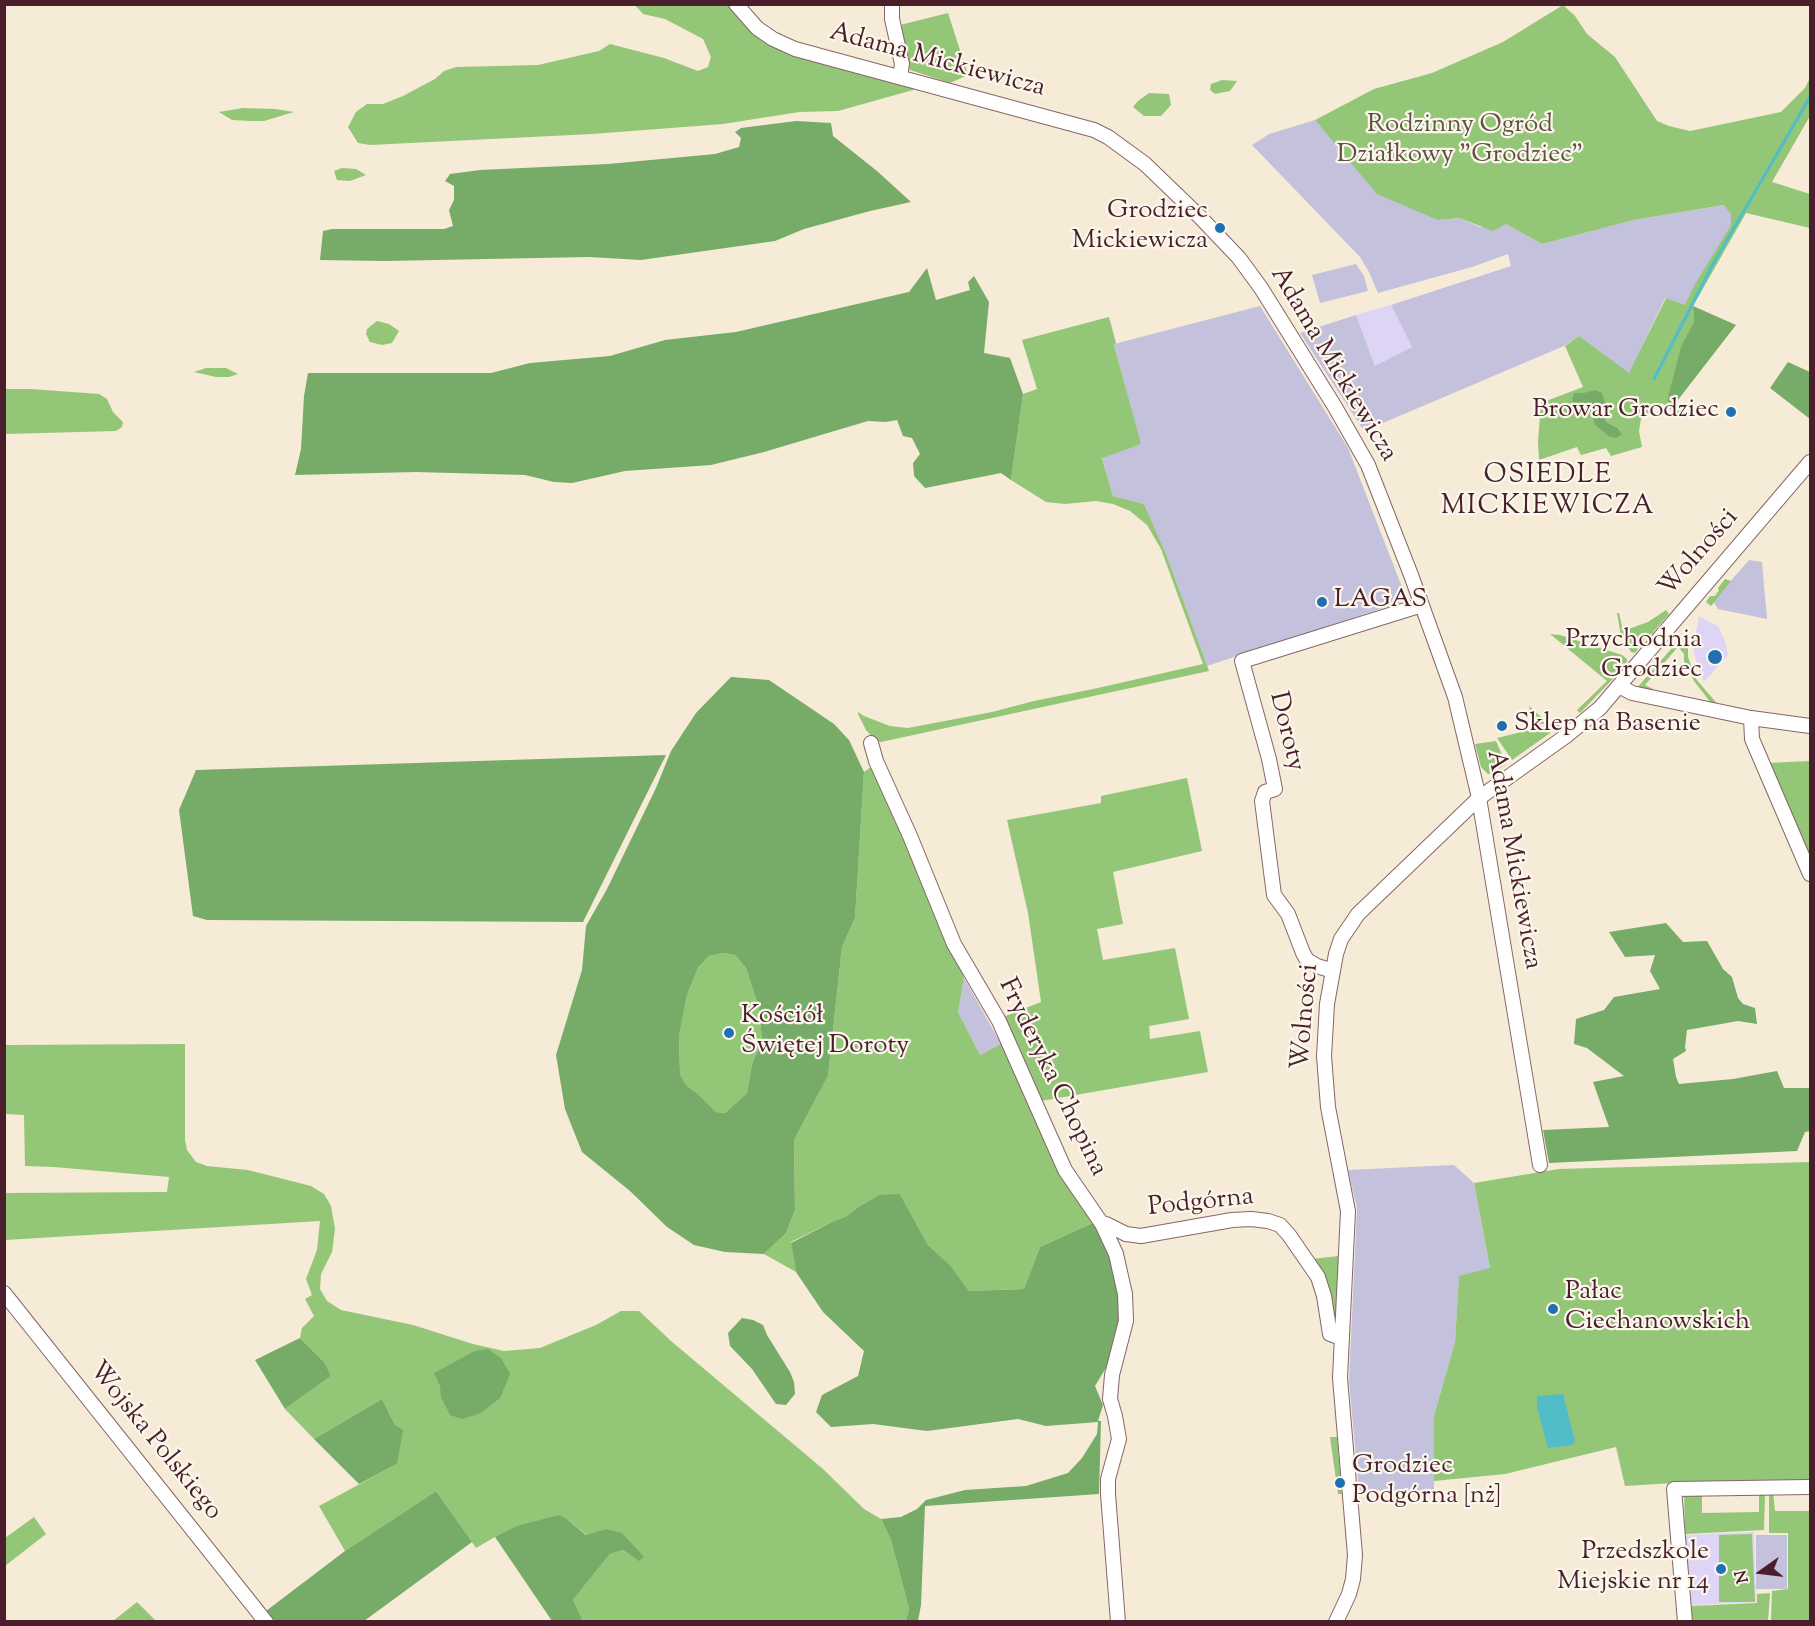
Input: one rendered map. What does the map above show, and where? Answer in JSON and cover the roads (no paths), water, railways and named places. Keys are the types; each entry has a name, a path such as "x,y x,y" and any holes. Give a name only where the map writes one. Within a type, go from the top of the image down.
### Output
{"street":[{"name":"Adama Mickiewicza","path":"736,4 757,28 773,39 795,49 1094,130 1120,144 1145,164 1200,217 1239,258 1261,288 1368,465 1455,697 1479,798 1540,1165"},
{"path":"892,4 892,19 902,64 900,77"},
{"name":"Wolności","path":"1336,1622 1349,1594 1355,1556 1341,1396 1341,1338 1348,1211 1328,1107 1324,1056 1326,1007 1332,970 1341,939 1358,914 1479,798 1566,736 1600,708 1810,462"},
{"name":"Doroty","path":"1332,970 1317,966 1307,960 1288,914 1274,895 1262,801 1265,792 1275,789 1242,661 1422,605"},
{"path":"1619,686 1632,693 1751,718 1810,726"},
{"path":"1751,718 1752,739 1810,874"},
{"name":"Fryderyka Chopina","path":"871,743 876,761 910,836 954,944 999,1021 1065,1170 1102,1224 1116,1254 1125,1294 1126,1322 1112,1375 1110,1399 1119,1438 1108,1479 1118,1622"},
{"name":"Podgórna","path":"1102,1224 1107,1224 1126,1234 1141,1236 1232,1220 1251,1219 1280,1225 1318,1277 1324,1296 1330,1334 1341,1338"},
{"name":"Wojska Polskiego","path":"4,1293 266,1622"},
{"path":"1685,1622 1674,1489 1810,1487"}],"water":[{"path":"1563,1394 1575,1441 1572,1445 1548,1448 1537,1407 1537,1396"}],"waterway":[{"path":"1654,379 1713,264 1810,97"}],"place":[{"name":"Grodziec Mickiewicza","path":"1220,228"},
{"name":"Browar Grodziec","path":"1731,412"},
{"name":"LAGAS","path":"1322,602"},
{"name":"Przychodnia Grodziec","path":"1715,657"},
{"name":"Sklep na Basenie","path":"1502,726"},
{"name":"Kościół Świętej Doroty","path":"729,1033"},
{"name":"Pałac Ciechanowskich","path":"1553,1309"},
{"name":"Grodziec Podgórna [nż]","path":"1340,1483"},
{"name":"Przedszkole Miejskie nr 14","path":"1721,1569"}],"district":[{"name":"OSIEDLE MICKIEWICZA","path":"1548,492"}],"park label":[{"name":"Rodzinny Ogród Działkowy \"Grodziec\"","path":"1460,142"}]}
